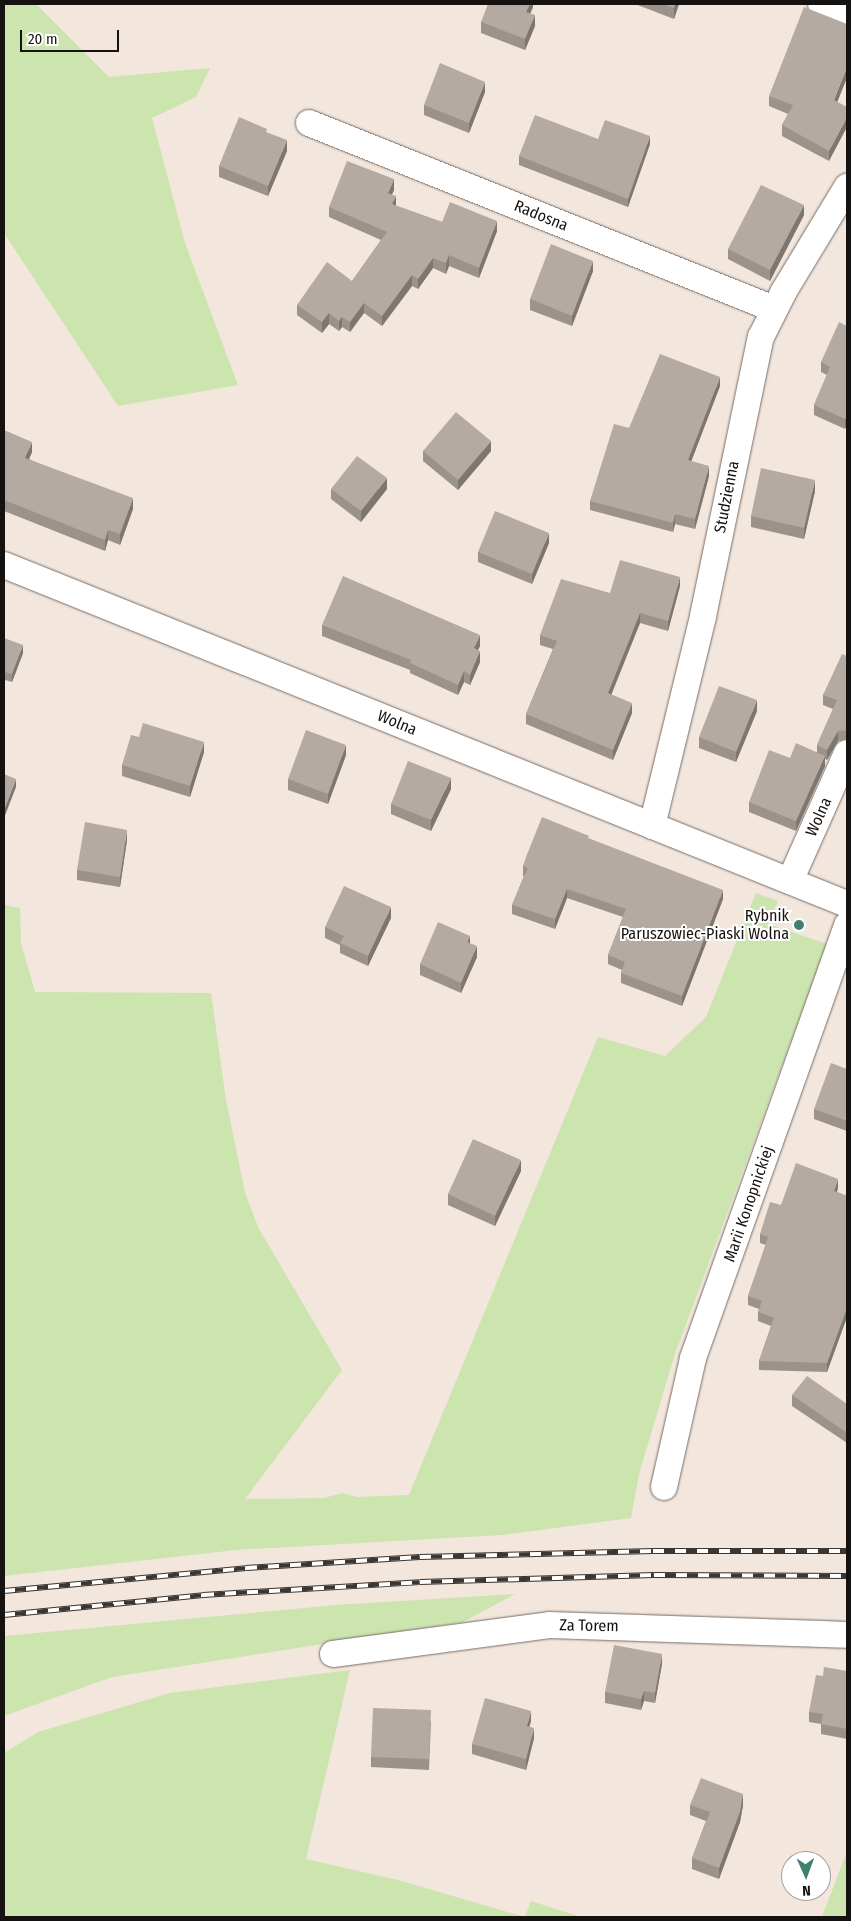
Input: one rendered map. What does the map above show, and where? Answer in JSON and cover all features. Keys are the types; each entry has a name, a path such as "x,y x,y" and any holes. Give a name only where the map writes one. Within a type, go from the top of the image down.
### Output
{"street":[{"path":"821,4 847,14"},
{"name":"Radosna","path":"309,123 774,309"},
{"name":"Studzienna","path":"652,826 703,616 753,365 774,309 847,187"},
{"name":"Wolna","path":"4,566 847,904"},
{"name":"Wolna","path":"790,881 847,753"},
{"name":"Marii Konopnickiej","path":"664,1487 693,1358 847,925"},
{"name":"Za Torem","path":"333,1654 549,1625 847,1635"}],"green space":[{"path":"4,4 36,4 109,77 210,68 196,97 152,118 185,243 238,385 118,406 4,233"},
{"path":"756,893 778,901 768,924 827,944 674,1357 639,1474 631,1518 502,1535 236,1550 4,1576 4,905 20,908 21,943 35,992 211,993 226,1100 245,1193 259,1229 342,1370 245,1499 324,1498 342,1493 357,1497 409,1495 598,1037 665,1056 706,1017"},
{"path":"515,1594 463,1622 112,1677 4,1716 4,1636 336,1605"},
{"path":"350,1670 306,1859 398,1880 525,1917 4,1917 4,1753 38,1732 170,1693"},
{"path":"847,1851 847,1917 822,1917 828,1901 831,1901 831,1893"},
{"path":"531,1901 581,1917 525,1917"}],"building":[{"path":"488,4 530,4 526,12 535,15 525,39 481,22"},
{"path":"662,4 675,4 674,8"},
{"path":"804,7 847,24 847,67 834,100 847,107 847,117 829,151 782,125 793,105 769,96"},
{"path":"440,63 485,82 469,123 424,105"},
{"path":"535,115 598,139 605,120 650,136 628,199 519,156"},
{"path":"239,117 267,129 266,132 287,140 268,186 219,166"},
{"path":"347,161 394,179 388,193 396,196 392,204 442,222 450,202 497,221 479,268 449,255 446,263 433,258 418,279 412,275 382,316 364,303 350,322 342,317 339,321 329,313 322,322 297,305 327,262 352,281 387,232 329,207"},
{"path":"761,185 804,205 770,270 728,249"},
{"path":"551,244 593,261 572,316 530,299"},
{"path":"839,322 847,326 847,415 845,419 814,405 830,367 821,362"},
{"path":"660,354 720,377 688,460 709,466 695,519 675,514 673,523 590,501 614,424 629,428"},
{"path":"456,412 491,441 458,480 423,451"},
{"path":"4,430 32,442 25,458 133,498 120,534 108,530 105,540 4,500"},
{"path":"357,456 387,478 361,511 331,489"},
{"path":"761,468 815,480 804,528 751,516"},
{"path":"495,511 549,533 532,574 478,552"},
{"path":"620,560 680,577 668,621 640,613 608,693 632,703 613,750 526,714 557,641 540,635 561,579 610,593"},
{"path":"343,576 480,635 474,648 480,651 470,675 464,671 458,685 410,663 411,660 322,625"},
{"path":"4,638 23,645 12,674 5,672 4,676"},
{"path":"842,654 847,656 847,730 838,731 827,750 817,745 837,700 823,695"},
{"path":"719,686 757,700 736,752 699,737"},
{"path":"143,723 204,742 190,786 122,765 131,735 139,737"},
{"path":"306,730 346,745 328,794 288,779"},
{"path":"796,743 825,756 796,821 749,802 769,750 790,758"},
{"path":"408,761 451,778 431,820 391,804"},
{"path":"4,774 16,779 4,810"},
{"path":"542,817 589,836 588,838 723,890 682,996 621,973 625,962 608,955 626,909 567,889 555,919 512,905 528,868 523,866"},
{"path":"85,822 127,830 120,877 77,870"},
{"path":"344,886 391,907 368,956 340,943 344,936 325,927"},
{"path":"438,922 470,936 467,942 477,946 461,983 420,964"},
{"path":"831,1063 847,1069 847,1121 814,1109"},
{"path":"473,1139 521,1160 495,1216 448,1194"},
{"path":"796,1163 838,1179 834,1191 847,1196 847,1308 827,1363 759,1361 774,1318 758,1312 762,1301 748,1296 768,1237 760,1234 770,1202 781,1205"},
{"path":"807,1376 847,1404 847,1433 792,1395"},
{"path":"614,1645 662,1654 655,1693 644,1691 641,1699 605,1692"},
{"path":"824,1667 847,1671 847,1729 821,1724 823,1714 809,1712 816,1675 823,1676"},
{"path":"485,1698 531,1711 527,1726 534,1728 526,1759 472,1744"},
{"path":"373,1708 431,1710 429,1759 371,1757"},
{"path":"701,1778 743,1794 740,1812 719,1868 692,1858 710,1812 690,1805"}],"railway":[{"path":"4,1591 246,1568 420,1557 653,1551 847,1551"},
{"path":"4,1615 203,1595 420,1582 654,1575 847,1576"}],"place":[{"name":"Rybnik Paruszowiec-Piaski Wolna","path":"799,925"}]}
